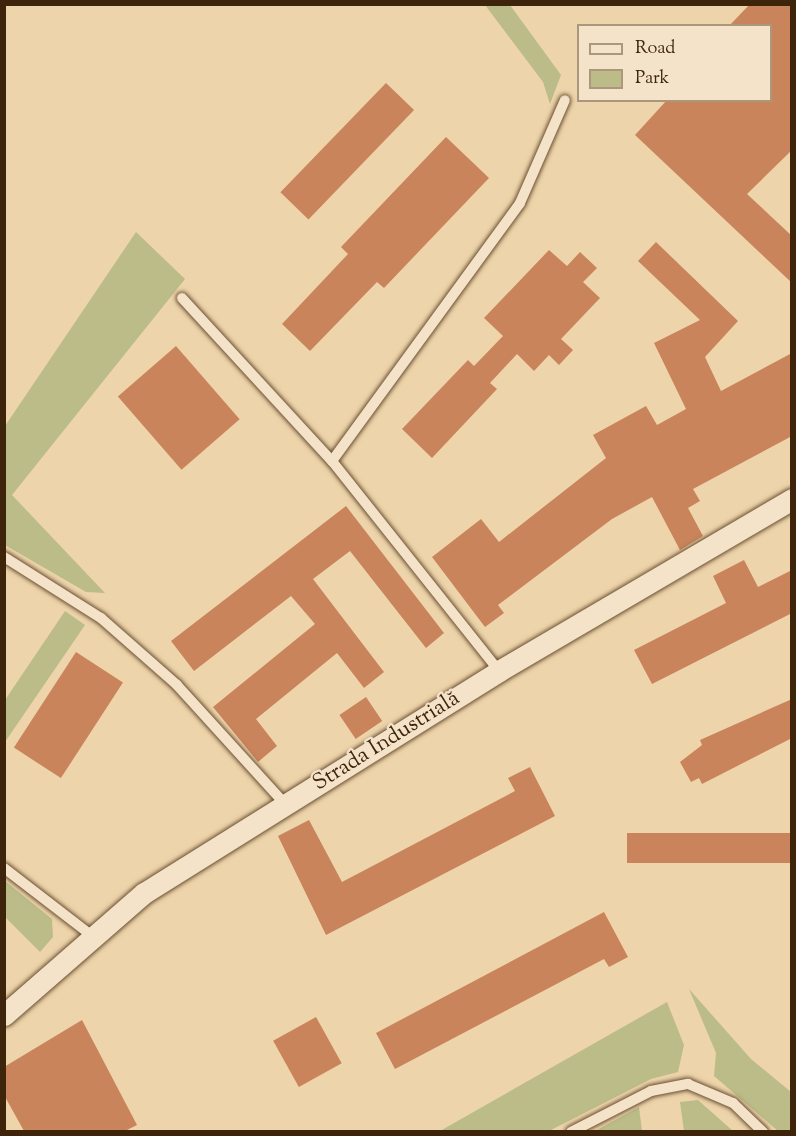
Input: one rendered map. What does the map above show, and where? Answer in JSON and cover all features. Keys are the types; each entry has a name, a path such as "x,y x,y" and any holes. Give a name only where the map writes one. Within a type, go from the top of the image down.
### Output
{"street":[{"name":"Strada Industrială","path":"4,1015 91,935 144,893 499,671 792,499"}],"lane":[{"path":"333,461 385,381 519,203 565,100"},
{"path":"182,298 333,461 499,671"},
{"path":"4,558 101,618 177,685 285,804"},
{"path":"4,867 91,935"},
{"path":"571,1131 651,1091 688,1084 733,1103 763,1131"}],"green space":[{"path":"485,5 510,5 561,75 550,104 543,82"},
{"path":"136,232 185,279 12,495 105,593 86,592 5,545 5,426"},
{"path":"65,611 85,625 5,742 5,700"},
{"path":"5,881 52,919 53,937 40,952 5,917"},
{"path":"689,989 751,1059 791,1092 791,1131 778,1131 714,1076 716,1053"},
{"path":"667,1002 684,1045 678,1072 651,1079 549,1131 440,1131"},
{"path":"698,1100 733,1131 684,1131 680,1102"},
{"path":"639,1107 642,1131 595,1131"}],"building":[{"path":"750,4 792,4 792,150 747,194 792,236 792,283 635,135 665,102 772,102 772,24 731,24"},
{"path":"386,83 414,110 308,219 280,192"},
{"path":"446,137 489,178 384,288 377,282 310,351 282,324 348,254 341,247"},
{"path":"656,242 738,321 705,357 721,391 792,353 792,436 693,489 700,501 688,508 703,536 680,550 652,497 612,519 498,605 504,613 485,627 432,557 481,519 499,542 606,458 593,435 646,406 657,425 686,409 654,343 700,320 638,261"},
{"path":"549,250 567,266 580,252 597,268 583,282 600,298 561,339 573,350 559,365 549,355 534,371 517,354 490,383 497,389 432,458 402,429 468,360 474,366 503,336 484,318"},
{"path":"176,346 240,419 182,470 118,397"},
{"path":"346,506 444,633 426,648 350,551 313,579 384,672 364,688 337,653 256,719 277,746 258,762 213,707 315,624 291,596 194,671 171,641"},
{"path":"744,560 758,587 792,570 792,613 652,684 634,650 726,603 713,576"},
{"path":"76,652 123,682 61,778 14,748"},
{"path":"366,697 382,721 356,739 339,715"},
{"path":"792,699 792,738 702,784 699,778 691,782 680,762 702,745 700,740"},
{"path":"530,767 555,816 326,935 278,836 309,820 342,882 515,791 508,778"},
{"path":"627,833 792,833 792,863 627,863"},
{"path":"604,912 628,957 609,967 604,959 395,1069 376,1033"},
{"path":"316,1017 342,1063 299,1087 273,1041"},
{"path":"82,1020 137,1125 125,1131 24,1131 4,1095 4,1067"}]}
